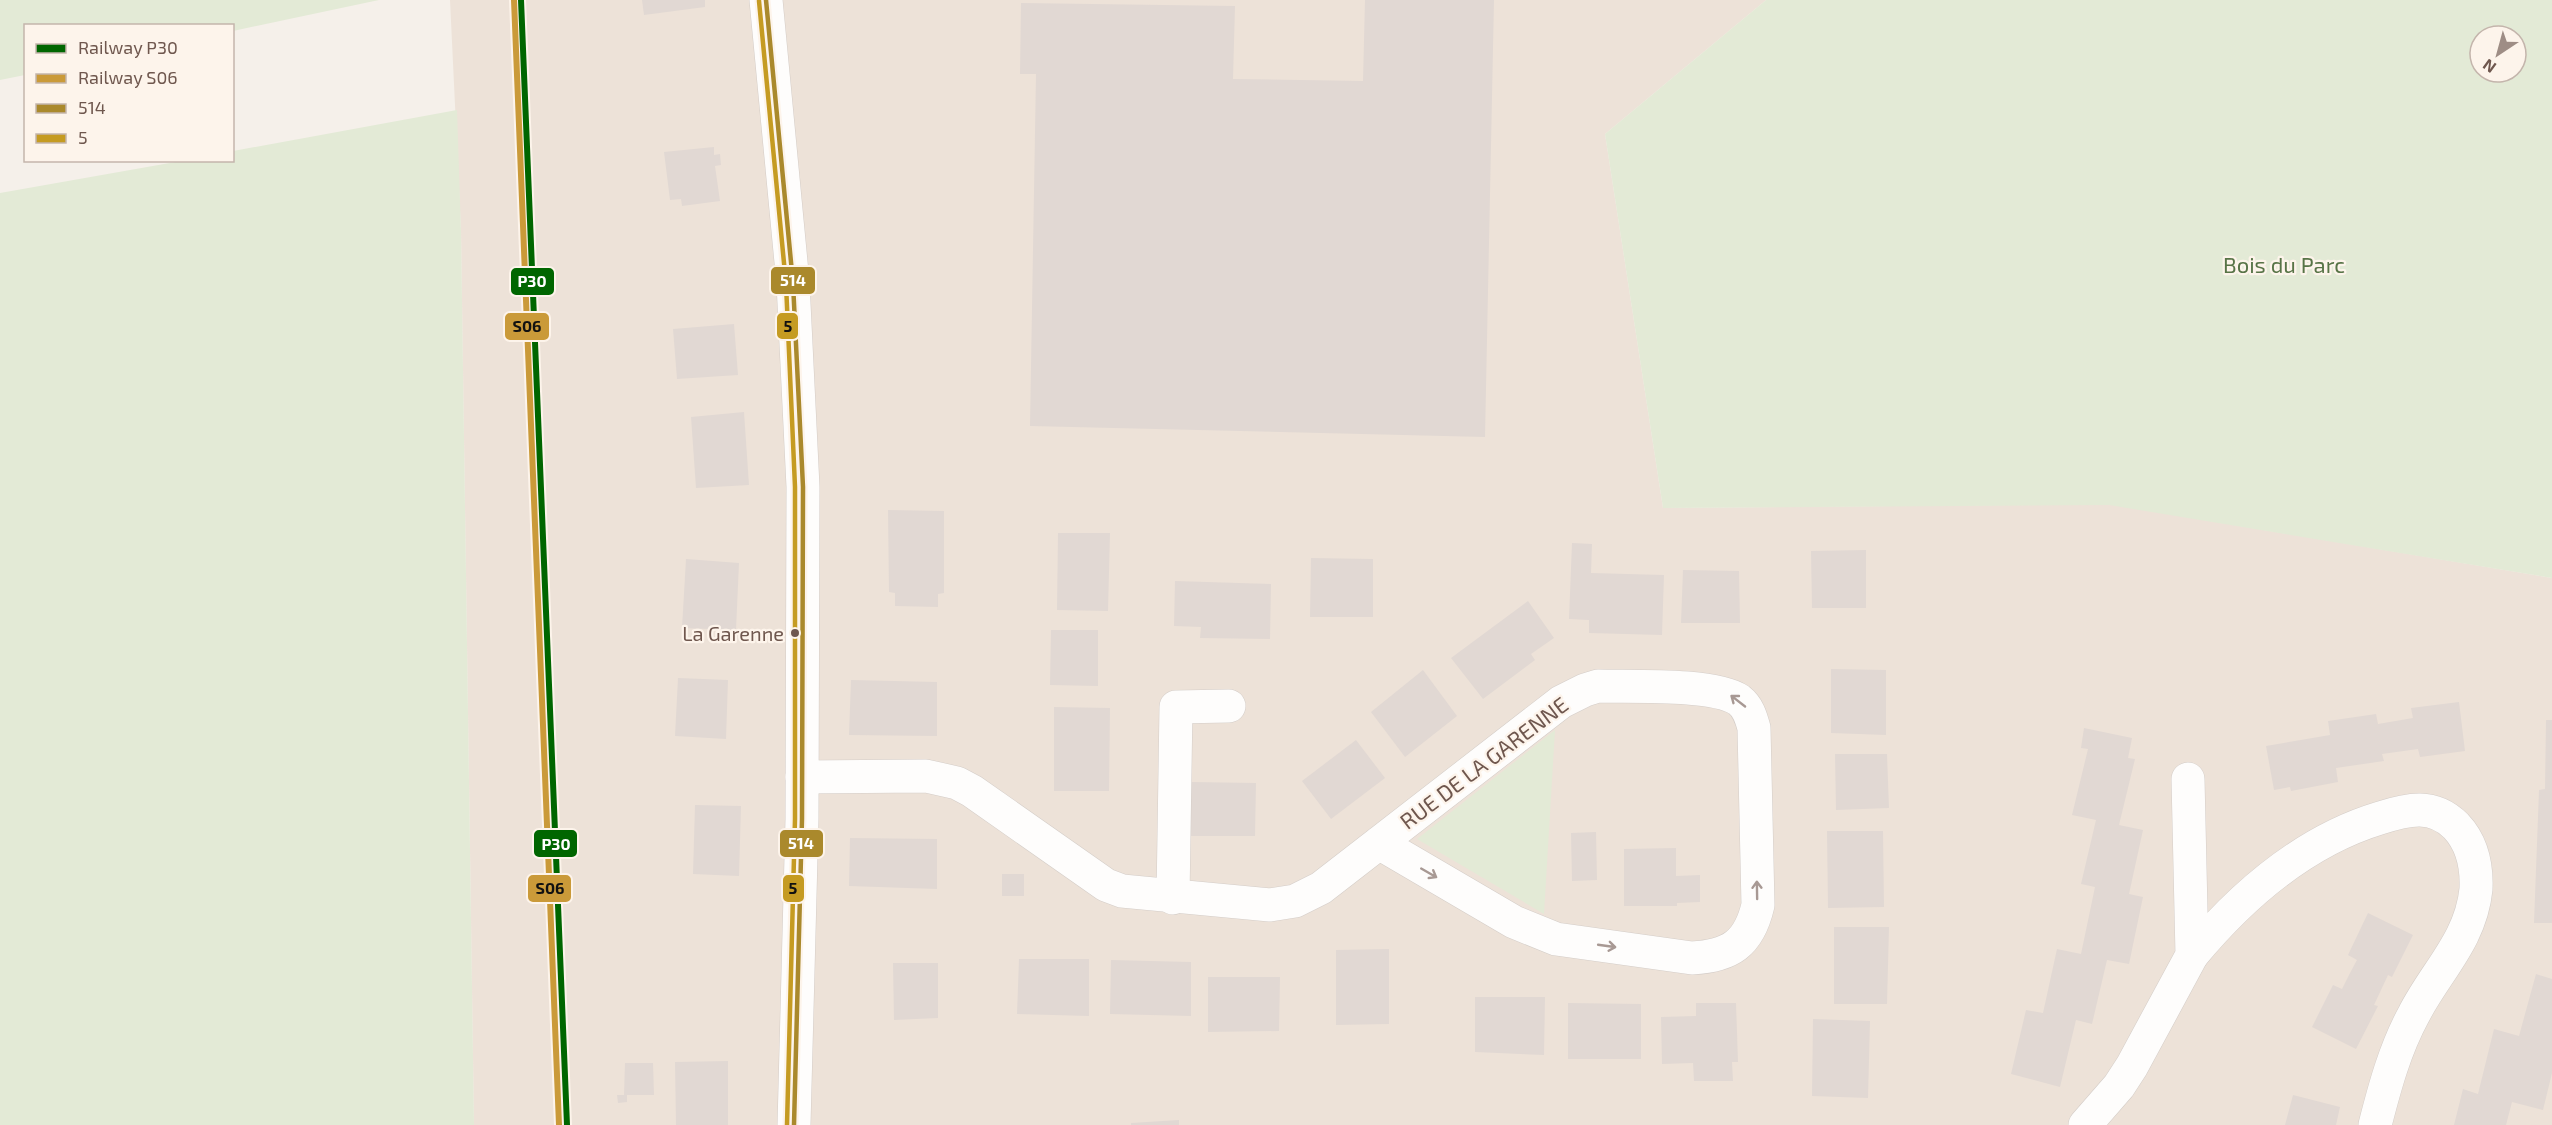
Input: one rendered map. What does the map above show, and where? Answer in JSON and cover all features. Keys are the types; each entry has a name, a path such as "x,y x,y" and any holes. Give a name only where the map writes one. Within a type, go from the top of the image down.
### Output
{"street":[{"path":"766,0 793,284 803,487 802,777 794,1125"},
{"name":"RUE DE LA GARENNE","path":"802,777 926,776 957,783 972,791 1106,885 1122,891 1173,898 1282,904 1321,888 1378,843 1561,702 1585,690 1598,686 1715,690 1741,702 1750,713 1754,728 1758,905 1755,920 1747,934 1726,953 1712,957 1692,958 1556,939 1537,933 1378,843"},
{"path":"1173,898 1176,707 1229,706"},
{"path":"2188,779 2192,955"},
{"path":"2085,1125 2113,1093 2132,1066 2192,955 2212,931 2254,891 2301,855 2326,840 2363,824 2418,809 2434,811 2449,819 2460,831 2470,849 2476,867 2471,915 2453,954 2420,1002 2403,1034 2394,1056 2375,1125"}],"shaded area":[{"path":"450,0 1766,0 1605,134 1663,508 2109,504 2552,578 2552,1125 474,1125 461,231"}],"green space":[{"path":"0,0 379,0 234,31 234,24 24,24 24,75 0,80"},
{"name":"Bois du Parc","path":"1766,0 2552,0 2552,578 2109,505 1663,508 1605,134"},
{"path":"457,110 461,231 474,1125 0,1125 0,193 175,162 234,162 234,151"},
{"path":"1555,730 1544,914 1417,839"}],"building":[{"path":"642,0 705,0 705,7 644,15"},
{"path":"1365,0 1494,0 1485,437 1030,426 1036,74 1020,74 1021,3 1235,6 1233,79 1363,81"},
{"path":"714,147 714,155 720,154 721,165 715,166 720,201 682,206 681,199 670,200 664,152"},
{"path":"734,324 738,375 677,379 673,329"},
{"path":"744,412 749,485 696,488 691,417"},
{"path":"888,510 944,511 944,593 938,594 938,607 895,606 895,593 889,592"},
{"path":"1058,533 1110,533 1108,611 1057,610"},
{"path":"1572,543 1592,544 1591,573 1664,575 1662,635 1589,633 1589,620 1569,619"},
{"path":"1866,550 1866,608 1812,608 1811,551"},
{"path":"1311,558 1373,559 1373,617 1310,617"},
{"path":"686,559 739,563 736,630 682,628"},
{"path":"1683,570 1739,571 1740,623 1681,623"},
{"path":"1175,581 1271,584 1270,639 1200,638 1201,627 1174,626"},
{"path":"1528,601 1554,638 1531,654 1535,660 1483,699 1451,658"},
{"path":"1051,630 1098,630 1098,686 1050,685"},
{"path":"1831,669 1886,670 1886,735 1831,733"},
{"path":"1423,670 1457,716 1405,757 1371,712"},
{"path":"678,678 728,680 726,739 675,736"},
{"path":"851,680 937,682 937,736 849,735"},
{"path":"2459,702 2465,751 2420,757 2418,749 2382,754 2384,761 2336,768 2338,782 2291,791 2290,787 2274,790 2266,746 2330,735 2328,721 2376,714 2378,724 2413,718 2411,708"},
{"path":"1054,707 1110,708 1109,791 1054,791"},
{"path":"2546,720 2552,720 2552,923 2534,923 2539,790 2545,789"},
{"path":"2084,728 2132,738 2128,758 2135,759 2119,825 2143,830 2129,894 2143,897 2129,964 2107,960 2092,1024 2076,1020 2060,1087 2011,1074 2026,1010 2043,1013 2057,949 2081,954 2095,887 2081,884 2096,820 2072,815 2088,749 2081,748"},
{"path":"1356,740 1385,778 1331,819 1302,781"},
{"path":"1835,754 1887,754 1889,808 1836,810"},
{"path":"1191,782 1256,783 1255,836 1191,836"},
{"path":"695,805 741,806 739,876 693,874"},
{"path":"1827,831 1883,831 1884,907 1828,908"},
{"path":"1596,832 1597,880 1572,881 1571,833"},
{"path":"850,838 937,839 937,889 849,886"},
{"path":"1676,848 1676,876 1700,875 1700,902 1677,903 1677,906 1624,906 1624,849"},
{"path":"1002,874 1024,874 1024,896 1002,896"},
{"path":"2368,913 2413,935 2392,977 2388,975 2374,1005 2378,1006 2356,1049 2312,1027 2333,985 2342,989 2357,960 2348,955"},
{"path":"1834,927 1889,927 1887,1004 1834,1004"},
{"path":"1389,949 1389,1024 1336,1025 1336,950"},
{"path":"1019,959 1089,959 1089,1016 1017,1014"},
{"path":"1111,960 1191,962 1191,1016 1110,1014"},
{"path":"893,963 938,963 938,1018 894,1020"},
{"path":"2536,974 2552,979 2552,1073 2543,1110 2512,1102 2506,1125 2454,1125 2463,1089 2478,1094 2494,1029 2519,1036"},
{"path":"1208,977 1280,977 1279,1031 1208,1032"},
{"path":"1475,997 1545,997 1544,1055 1475,1052"},
{"path":"1568,1003 1641,1004 1641,1059 1568,1059"},
{"path":"1696,1003 1736,1003 1738,1062 1732,1062 1733,1081 1694,1081 1693,1063 1662,1064 1661,1017 1696,1016"},
{"path":"1813,1019 1870,1021 1868,1098 1812,1096"},
{"path":"728,1061 728,1125 676,1125 675,1062"},
{"path":"625,1063 653,1063 654,1095 627,1095 627,1102 618,1103 617,1095 624,1095"},
{"path":"2293,1095 2340,1107 2336,1125 2285,1125"},
{"path":"1179,1120 1179,1125 1131,1125 1131,1123"}],"rail line":[{"name":"S06","path":"514,0 559,1125"},
{"name":"P30","path":"521,0 567,1125"}],"transit line":[{"name":"514","path":"766,0 793,283 803,487 802,819 794,1125"},
{"name":"5","path":"759,1 786,284 795,487 795,819 787,1125"}],"place":[{"name":"La Garenne","path":"795,633"}]}
